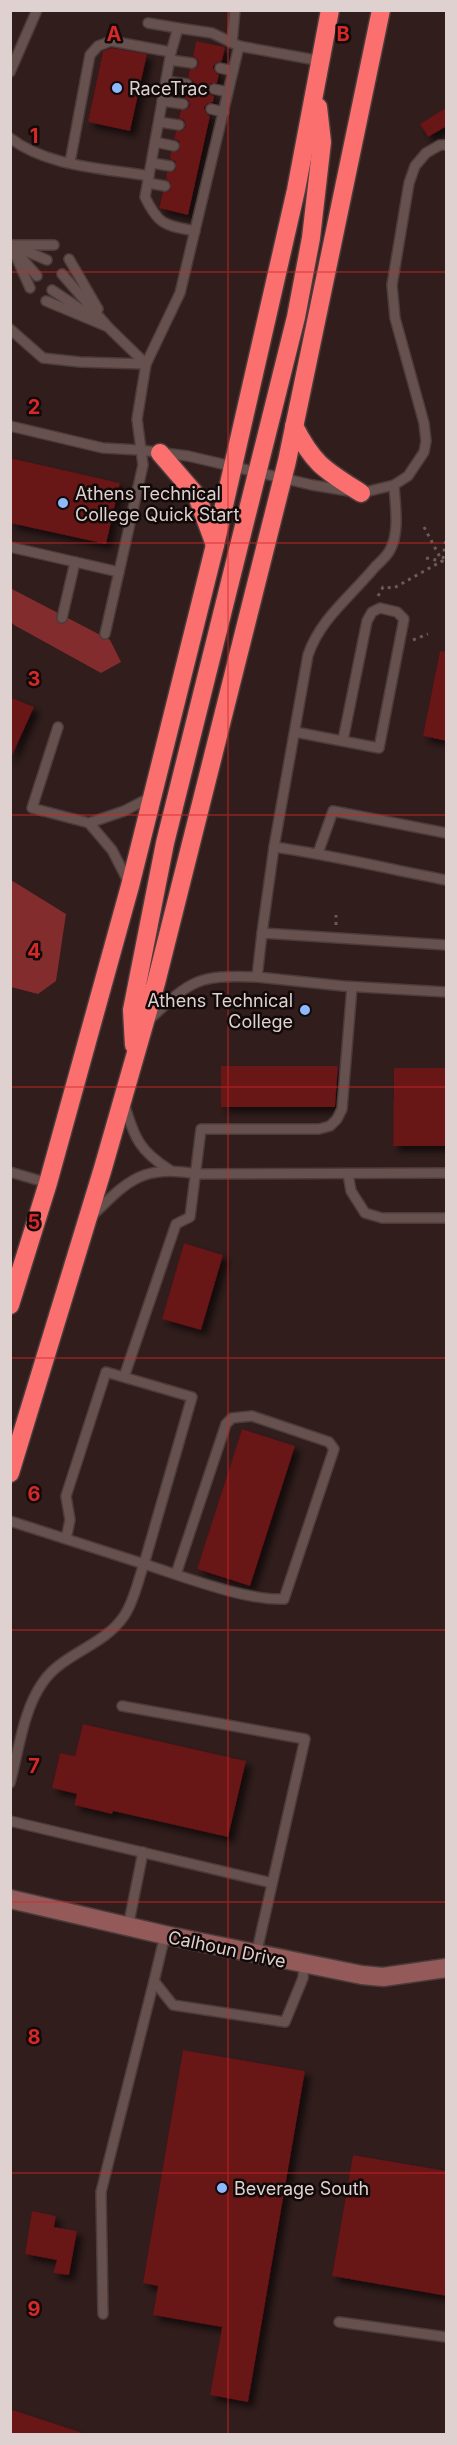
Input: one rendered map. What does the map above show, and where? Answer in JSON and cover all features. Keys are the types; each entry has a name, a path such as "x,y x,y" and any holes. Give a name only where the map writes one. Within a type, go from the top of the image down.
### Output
{"highway":[{"path":"10,1305 48,1183 153,796 234,466 296,190 330,10"},
{"path":"10,1473 88,1220 144,1025 282,478 381,10"},
{"path":"134,1058 132,1010 165,843 296,317 310,238 322,142 316,87"},
{"path":"294,426 309,454 321,466 361,494"},
{"path":"160,453 197,496 215,545"}],"street":[{"name":"Calhoun Drive","path":"10,1899 304,1965 383,1977 447,1968"}],"lane":[{"path":"10,72 38,10"},
{"path":"105,634 143,465 136,419 146,364 180,293 233,71 236,44 235,10"},
{"path":"148,23 212,33 236,44 321,61"},
{"path":"178,28 145,197 154,216 169,226 195,231"},
{"path":"70,162 90,55 98,46 111,41 192,63"},
{"path":"220,68 233,71"},
{"path":"166,81 187,84"},
{"path":"214,89 228,92"},
{"path":"162,101 183,104"},
{"path":"211,109 224,112"},
{"path":"159,122 179,125"},
{"path":"207,130 219,133"},
{"path":"10,138 25,149 50,159 149,180 165,186"},
{"path":"155,142 174,146"},
{"path":"10,426 103,448 140,450 234,466 361,494 394,485 408,476 419,463 426,441 424,423 394,318 392,285 409,183 415,166 426,153 447,145"},
{"path":"202,151 214,153"},
{"path":"152,163 170,166"},
{"path":"198,171 209,174"},
{"path":"193,192 204,194"},
{"path":"11,245 54,245"},
{"path":"11,245 47,260"},
{"path":"11,245 37,276"},
{"path":"11,245 30,288"},
{"path":"69,259 108,327"},
{"path":"62,274 108,327 146,364"},
{"path":"52,290 108,327"},
{"path":"46,301 108,327"},
{"path":"10,328 44,358 80,362 146,364"},
{"path":"257,977 274,846 308,655 314,637 328,617 354,593 391,549 396,526 394,485"},
{"path":"10,547 119,572"},
{"path":"62,618 75,562"},
{"path":"295,732 379,748 404,620 396,612 378,609 367,621 343,740"},
{"path":"58,727 32,808 89,823 124,811 153,796"},
{"path":"318,853 333,811 447,833"},
{"path":"89,823 112,850 130,886"},
{"path":"274,846 447,880"},
{"path":"262,933 447,945"},
{"path":"144,1025 187,985 221,976 447,992"},
{"path":"124,1377 176,1224 190,1217 201,1129 320,1130 330,1126 342,1109 352,987"},
{"path":"123,1099 139,1145 154,1161 170,1170"},
{"path":"88,1220 115,1193 132,1180 142,1175 170,1170 197,1174 447,1173"},
{"path":"10,1172 48,1183"},
{"path":"348,1174 351,1191 365,1213 382,1218 447,1218"},
{"path":"10,1783 33,1698 39,1689 57,1665 84,1651 106,1635 125,1615 144,1564 192,1397 106,1372 66,1496 70,1520 66,1539"},
{"path":"10,1521 176,1574 267,1600 284,1599 334,1449 329,1442 252,1416 232,1418 226,1424 176,1574"},
{"path":"122,1706 305,1739 256,1955"},
{"path":"10,1821 273,1883"},
{"path":"128,1927 143,1852"},
{"path":"103,2314 101,2192 165,1935"},
{"path":"154,1981 173,2004 285,2022 303,1978 304,1965"},
{"path":"339,2322 447,2337"}],"path":[{"path":"424,527 444,561"},
{"path":"444,561 447,537"},
{"path":"426,558 444,561"},
{"path":"383,587 394,588 444,561"}],"shaded area":[{"path":"10,588 110,640 121,662 101,673 14,625 11,622"},
{"path":"11,880 66,914 56,981 38,994 11,987"}],"building":[{"name":"RaceTrac","path":"196,41 225,47 222,61 213,67 219,75 217,83 211,83 208,87 209,94 214,96 213,102 204,108 210,116 188,215 159,208 163,192 168,192 171,188 171,183 166,179 167,172 173,172 176,168 175,161 170,159 171,152 177,152 180,148 179,141 174,139 176,131 182,131 186,127 184,120 179,118 181,110 186,110 190,106 189,101 184,97 185,91 194,86 193,81 188,77 190,69 195,69 199,64 193,56"},
{"name":"RaceTrac","path":"112,48 147,54 130,131 88,122 103,51"},
{"path":"447,107 447,126 428,137 420,124"},
{"name":"Athens Technical College Quick Start","path":"10,458 120,483 106,544 10,523"},
{"path":"440,651 447,652 447,741 423,736"},
{"path":"10,697 34,707 10,760"},
{"path":"221,1066 338,1066 335,1107 221,1107"},
{"path":"394,1068 447,1068 447,1146 393,1146"},
{"path":"184,1243 223,1255 201,1330 162,1319"},
{"path":"242,1429 295,1446 250,1586 197,1569"},
{"path":"83,1724 246,1761 228,1837 113,1811 112,1814 74,1805 77,1794 52,1788 60,1753 75,1756"},
{"name":"Beverage South","path":"183,2050 305,2071 248,2402 210,2395 222,2327 153,2315 158,2286 143,2283"},
{"path":"353,2155 447,2171 447,2296 332,2276"},
{"path":"32,2211 56,2216 54,2227 77,2231 69,2275 53,2273 57,2260 25,2254"},
{"path":"10,2409 80,2432 80,2434 10,2434"}],"place":[{"name":"RaceTrac","path":"117,88"},
{"name":"Athens Technical College Quick Start","path":"63,503"},
{"name":"Athens Technical College","path":"305,1010"},
{"name":"Beverage South","path":"222,2188"}]}
